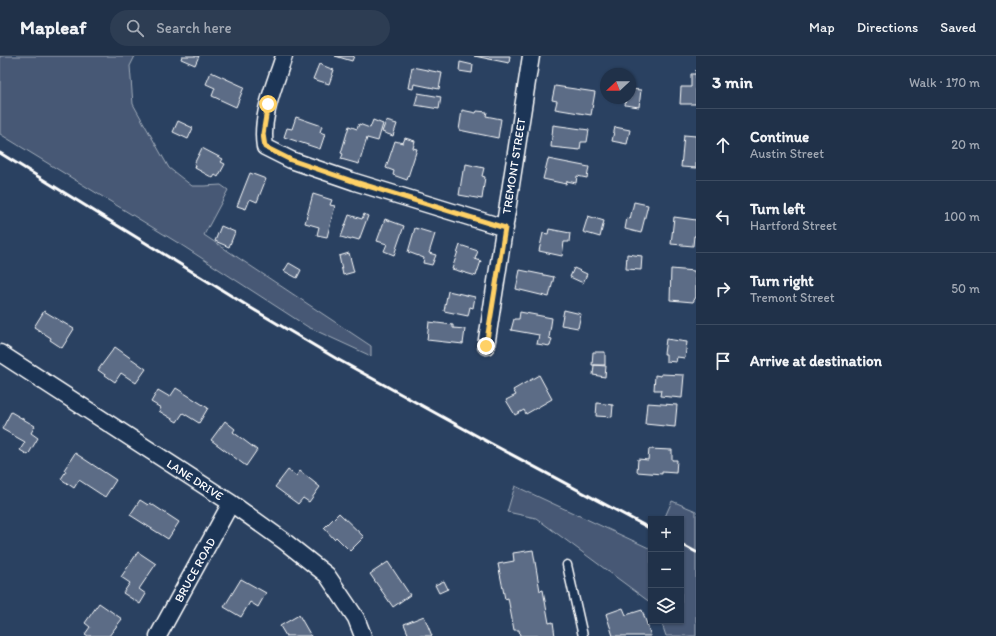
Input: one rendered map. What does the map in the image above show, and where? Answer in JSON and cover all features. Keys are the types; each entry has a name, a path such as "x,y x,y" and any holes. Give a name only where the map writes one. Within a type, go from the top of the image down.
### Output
{"street":[{"path":"284,56 268,104 263,134 265,147 291,160 355,182 505,228"},
{"name":"TREMONT STREET","path":"486,346 531,56"},
{"name":"LANE DRIVE","path":"0,353 231,504 284,541 327,575 356,618 363,636"},
{"name":"BRUCE ROAD","path":"158,636 231,504"}],"lane":[{"path":"567,565 583,636"}],"shaded area":[{"path":"0,56 135,56 130,66 133,104 169,168 192,186 221,185 228,190 204,235 371,346 371,356 308,327 183,246 0,134"},
{"path":"515,486 648,548 648,601 536,518 507,512"},
{"path":"672,501 696,511 696,636 666,636 662,624 684,624 684,516 665,516"}],"building":[{"path":"182,56 199,56 195,65 181,59"},
{"path":"335,56 354,56 352,61"},
{"path":"474,56 510,56 509,63"},
{"path":"460,62 473,65 472,73 459,71"},
{"path":"319,64 334,70 329,84 313,79"},
{"path":"412,67 442,73 439,89 414,84 413,89 408,88"},
{"path":"211,72 244,87 236,107 212,96 215,88 206,84"},
{"path":"691,74 696,74 696,104 680,104 681,87 691,87"},
{"path":"555,86 595,92 591,115 555,109 557,101 552,100"},
{"path":"636,90 641,90 639,107 625,105 636,104"},
{"path":"418,93 441,97 439,109 415,105"},
{"path":"462,110 476,113 477,111 487,112 486,116 501,119 498,138 459,130"},
{"path":"296,117 322,126 320,132 325,134 320,149 284,137 287,128 292,129"},
{"path":"373,120 383,124 378,141 367,138 359,164 341,159 343,154 341,153 349,126 357,129 359,124 370,128"},
{"path":"178,121 193,128 188,139 173,132"},
{"path":"386,121 397,124 393,136 382,132"},
{"path":"553,125 589,130 587,142 581,142 580,150 551,147"},
{"path":"615,127 630,130 627,144 612,141"},
{"path":"684,135 696,136 696,168 681,167"},
{"path":"405,138 415,141 413,148 417,149 407,180 393,175 394,171 386,168 395,141 403,143"},
{"path":"202,148 223,159 221,162 225,164 218,177 215,175 213,178 195,168 196,165 194,164"},
{"path":"548,159 589,167 587,178 577,176 576,183 567,181 566,184 543,179"},
{"path":"466,164 484,168 482,176 485,177 482,199 459,195 463,171 465,171"},
{"path":"250,173 266,179 257,202 250,199 246,209 237,206"},
{"path":"313,194 332,200 330,205 335,206 327,237 317,235 319,227 305,223"},
{"path":"634,202 648,205 641,233 625,229 627,218 630,219"},
{"path":"364,214 368,216 359,240 352,238 351,240 341,237 349,215 362,219"},
{"path":"588,216 604,221 600,237 583,232"},
{"path":"674,217 696,220 696,236 694,236 693,246 671,244"},
{"path":"385,219 404,226 394,255 384,251 387,244 377,241"},
{"path":"221,226 235,232 229,247 215,241"},
{"path":"415,228 435,234 429,253 436,255 432,265 423,263 424,258 408,252"},
{"path":"549,229 570,233 569,242 564,242 562,256 539,251 543,233 548,234"},
{"path":"460,245 478,251 475,259 481,261 476,276 452,269"},
{"path":"349,253 354,272 343,275 339,256"},
{"path":"627,254 642,256 641,270 626,269"},
{"path":"289,263 301,270 297,278 284,271"},
{"path":"574,268 587,274 583,283 570,277"},
{"path":"671,269 694,271 696,275 696,297 693,302 670,300"},
{"path":"520,270 554,277 549,297 516,289"},
{"path":"448,291 475,297 473,308 470,307 468,316 444,311"},
{"path":"564,310 581,314 578,328 561,325"},
{"path":"44,311 74,329 62,348 50,340 51,338 34,327"},
{"path":"520,312 552,318 549,338 552,339 550,346 537,344 539,335 511,330 514,319 519,319"},
{"path":"429,322 453,325 453,328 465,329 463,344 427,340"},
{"path":"666,339 687,342 685,358 677,357 676,362 666,361 666,354 664,354"},
{"path":"115,347 146,369 136,383 121,373 115,382 98,370"},
{"path":"593,352 605,352 605,365 592,365"},
{"path":"594,365 606,366 605,377 593,375"},
{"path":"661,374 684,375 682,398 660,396 661,390 654,390 655,375 661,376"},
{"path":"539,375 552,399 526,414 524,410 515,415 506,400 516,395 513,390"},
{"path":"176,388 208,408 199,423 183,413 177,422 159,411 161,408 151,402 158,390 170,397"},
{"path":"597,403 613,405 612,417 596,416"},
{"path":"647,403 677,405 675,427 645,424"},
{"path":"11,412 35,426 31,433 38,438 28,455 20,450 25,442 2,429"},
{"path":"225,421 235,429 233,432 257,450 246,466 211,440"},
{"path":"649,449 672,450 672,460 677,460 676,473 662,472 662,474 637,472 638,459 648,460"},
{"path":"75,453 116,480 105,497 79,480 74,488 61,479 66,471 64,470"},
{"path":"288,470 296,476 300,471 320,487 309,502 303,498 298,504 275,487"},
{"path":"140,500 148,505 150,503 179,522 168,539 130,515"},
{"path":"339,513 364,537 350,551 336,537 334,539 324,528"},
{"path":"533,550 540,591 543,590 549,623 553,622 555,636 520,636 519,630 514,630 508,598 505,599 498,564 514,561 513,553"},
{"path":"138,552 156,564 139,589 146,594 140,604 123,593 130,583 121,577"},
{"path":"388,562 410,595 393,607 370,574"},
{"path":"241,579 266,593 258,607 250,602 241,617 224,607"},
{"path":"444,581 448,589 439,593 435,585"},
{"path":"99,603 122,619 109,636 88,636 85,634 90,627 85,623"},
{"path":"623,608 626,615 642,610 651,636 613,636 606,614"},
{"path":"299,615 311,636 286,636 280,626"},
{"path":"424,616 432,636 409,636 404,624"}],"railway":[{"path":"0,153 251,308 337,359 648,527"},
{"path":"684,546 696,552"}],"route":[{"path":"268,104 263,134 265,147 291,160 355,182 505,228 486,346"}]}
